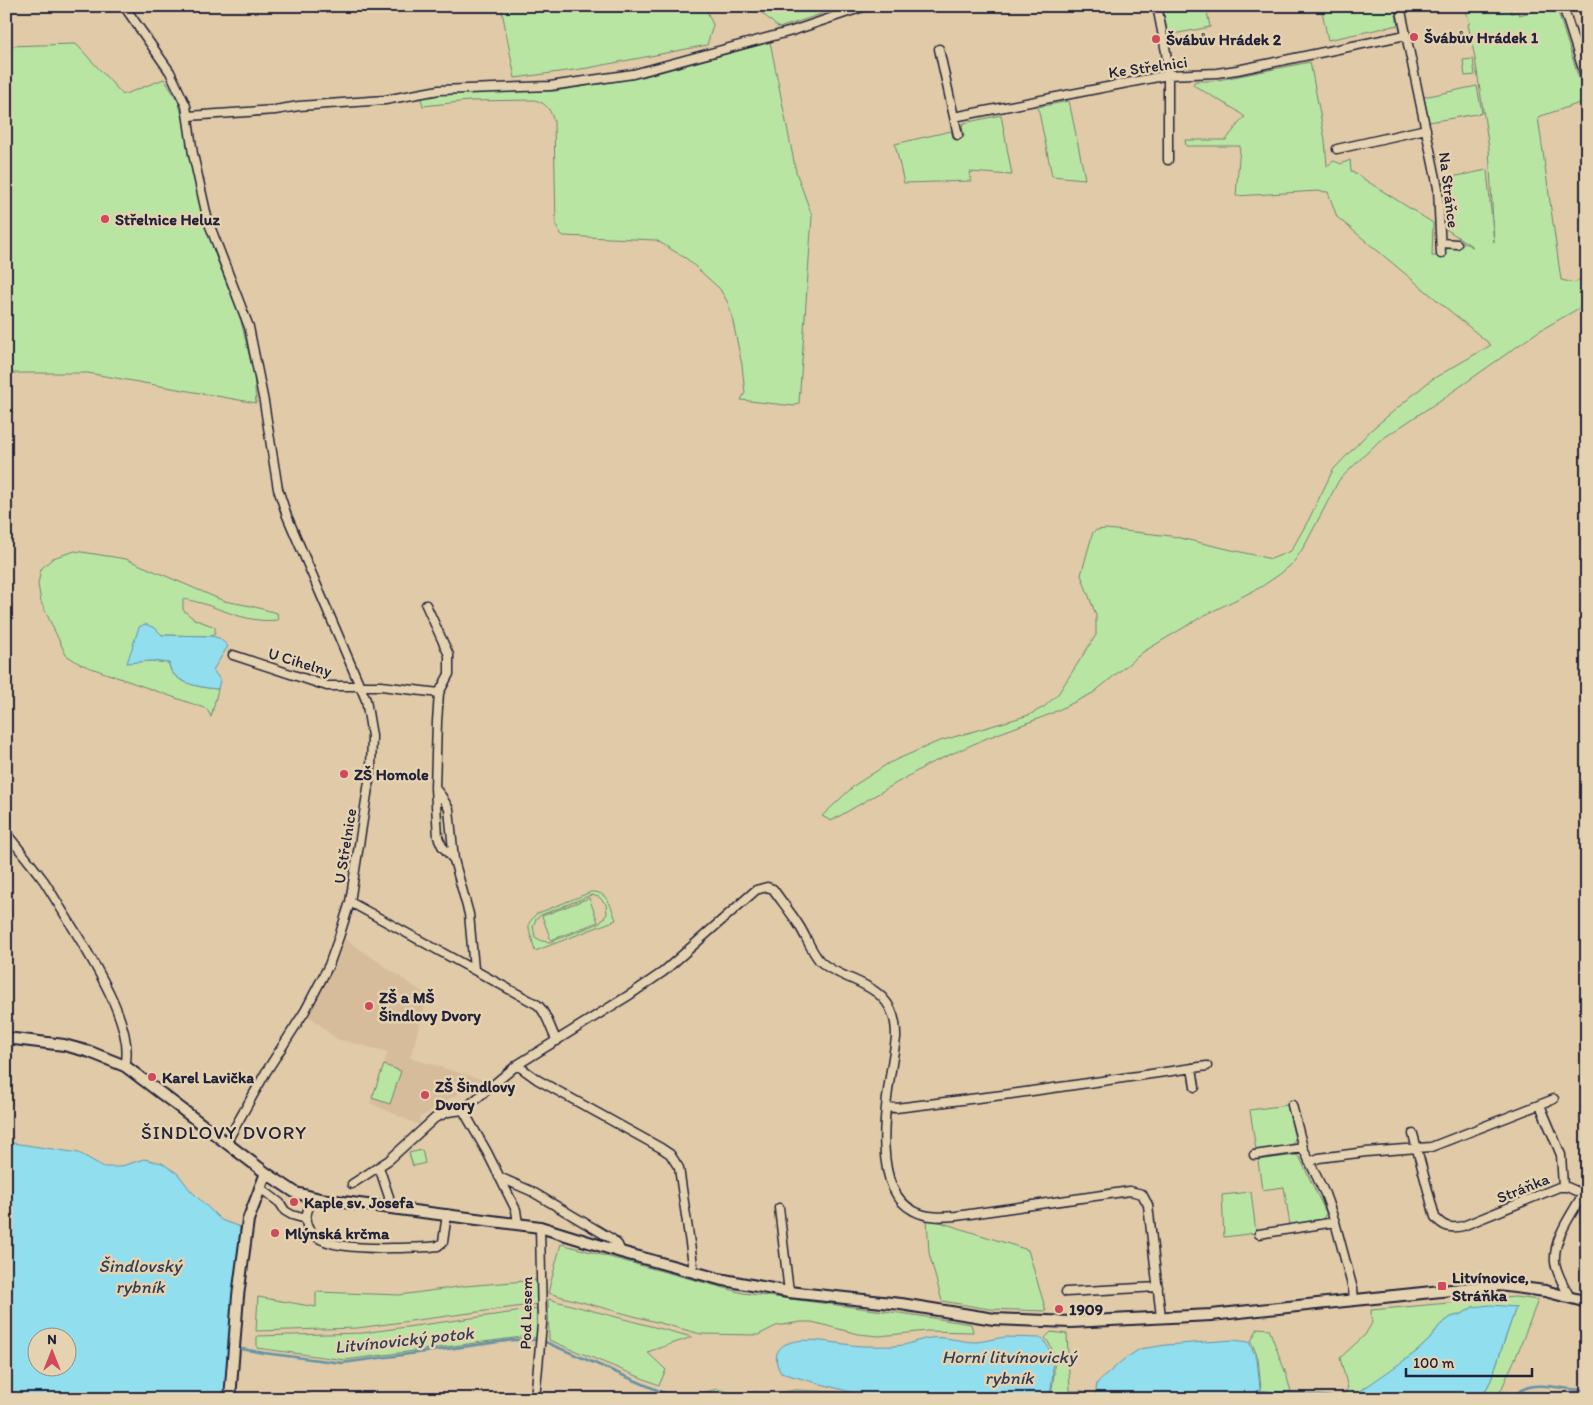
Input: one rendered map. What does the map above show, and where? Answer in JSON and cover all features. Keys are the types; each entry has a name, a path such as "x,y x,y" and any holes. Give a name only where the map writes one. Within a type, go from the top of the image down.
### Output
{"street":[{"name":"U Střelnice","path":"124,6 170,72 178,87 188,116 193,154 208,221 249,327 264,402 278,489 287,516 360,686 370,716 372,752 350,902 538,1005 545,1012 557,1041"},
{"path":"188,116 385,100 439,90 550,86 632,74 792,31 866,6"},
{"path":"1157,6 1166,52 1168,75 1168,160"},
{"name":"Na Stráňce","path":"1400,6 1438,188 1441,254"},
{"path":"1563,6 1587,82"},
{"name":"Ke Střelnici","path":"954,117 1168,75 1217,73 1406,35"},
{"path":"939,49 958,135"},
{"path":"1337,149 1426,129"},
{"path":"1441,243 1457,244"},
{"path":"426,605 449,655 449,674 439,693 435,788 438,837 442,846 454,860"},
{"name":"U Cihelny","path":"233,655 327,686 340,688 360,686"},
{"path":"360,686 403,688 439,693"},
{"path":"435,788 448,808 454,860 469,914 474,969"},
{"path":"6,833 45,883 112,997 122,1022 127,1055 125,1066"},
{"path":"352,1184 389,1160 434,1118 448,1112 463,1110 517,1065 663,972 756,890 767,887 773,889 799,926 818,958 827,968 876,991 888,1004 896,1027 886,1108 885,1148 888,1177 895,1194 902,1203 916,1212 937,1217 956,1216 1130,1191 1142,1194 1148,1205 1161,1318"},
{"path":"226,1143 321,981 339,937 350,902"},
{"path":"6,1038 64,1045 90,1052 125,1066 266,1173 296,1193 313,1197 540,1227 620,1252 719,1279 789,1292 901,1304 994,1319 1061,1322 1249,1312 1499,1285 1532,1288 1587,1302"},
{"path":"517,1065 538,1080 661,1148 676,1160 682,1177 693,1264 692,1271"},
{"path":"886,1108 1011,1094 1207,1066"},
{"path":"1192,1068 1195,1087"},
{"path":"1309,1162 1319,1158 1417,1148 1438,1144 1554,1099"},
{"path":"1292,1104 1303,1148 1325,1194 1335,1222 1353,1289 1354,1300"},
{"path":"1540,1104 1562,1155 1563,1186"},
{"path":"463,1110 487,1152 516,1210 518,1224"},
{"name":"Stráňka","path":"1413,1134 1435,1217 1440,1223 1449,1227 1464,1226 1563,1186 1583,1194 1560,1236 1556,1250 1555,1263 1570,1298"},
{"path":"1254,1155 1303,1148"},
{"path":"379,1167 389,1197 388,1207"},
{"path":"230,1399 238,1296 248,1220 259,1187 266,1173"},
{"path":"499,1177 531,1191 612,1239 618,1245 620,1252"},
{"path":"259,1187 280,1203 285,1211 306,1219"},
{"path":"313,1197 306,1219 306,1223 313,1234 348,1248 438,1246 443,1242 446,1214"},
{"path":"779,1208 789,1292"},
{"path":"1259,1234 1335,1222"},
{"name":"Pod Lesem","path":"535,1399 542,1324 540,1227"},
{"path":"1066,1292 1158,1287"},
{"path":"304,1398 309,1399"}],"shaded area":[{"name":"ZŠ a MŠ Šindlovy Dvory","path":"345,939 428,996 410,1058 484,1080 419,1118 421,1124 419,1125 370,1103 388,1052 337,1039 309,1016 336,962"}],"green space":[{"path":"501,6 708,6 707,11 713,25 707,45 588,68 515,78"},
{"path":"754,6 845,6 779,28"},
{"path":"1184,6 1206,6 1210,27 1168,35 1163,11"},
{"path":"1321,6 1394,6 1398,25 1328,40"},
{"path":"1464,6 1514,6 1509,8 1511,13 1518,12 1519,15 1551,7 1557,9 1586,101 1538,117 1561,280 1575,283 1587,274 1587,301 1581,307 1539,331 1379,441 1339,480 1305,545 1293,563 1261,587 1203,616 1143,652 1093,693 1048,715 987,738 929,764 831,821 822,816 855,785 889,763 937,742 1029,715 1044,707 1058,694 1096,635 1096,615 1081,575 1093,532 1106,529 1171,536 1271,559 1291,551 1333,470 1371,430 1431,380 1491,345 1337,217 1328,192 1236,196 1240,146 1186,146 1185,140 1226,140 1245,117 1193,85 1195,81 1213,81 1310,62 1325,140 1327,166 1334,161 1341,164 1350,160 1351,171 1433,223 1432,256 1441,256 1445,249 1456,248 1456,239 1473,247 1446,229 1442,179 1487,170 1494,242 1489,148 1468,24 1470,23"},
{"path":"770,42 796,172 812,216 799,403 794,406 741,400 745,393 742,365 728,303 720,289 687,259 656,240 564,236 561,234 556,225 554,121 545,105 535,100 469,101 423,106 421,98 448,93 555,91 643,77"},
{"name":"Střelnice Heluz","path":"76,44 123,95 164,79 178,101 186,129 202,213 216,257 240,317 254,375 256,403 88,373 6,373 6,46"},
{"path":"1473,59 1475,75 1465,76 1463,60"},
{"path":"1477,86 1482,113 1429,122 1424,97"},
{"path":"1069,101 1085,179 1052,176 1038,107"},
{"path":"1001,115 1012,175 970,172 971,181 904,183 895,144 951,131 954,140 957,139 959,141 959,139 964,137 962,126 964,123"},
{"path":"75,551 126,559 224,601 277,613 278,620 252,619 183,599 183,610 194,619 215,627 215,634 211,636 162,635 155,628 128,662 151,661 169,663 170,670 181,680 196,686 218,689 211,717 207,709 80,664 66,655 41,602 38,584 41,569 53,558"},
{"path":"591,892 597,892 608,901 616,920 535,951 529,923 536,914","holes":["591,895 599,897 606,904 607,914 600,923 550,942 542,941 535,937 533,926 536,919 541,915"]},
{"path":"589,898 598,922 551,940 542,916"},
{"path":"384,1065 401,1071 390,1104 372,1098"},
{"path":"1287,1105 1295,1139 1292,1145 1256,1150 1250,1110"},
{"path":"422,1150 425,1163 413,1166 409,1153"},
{"path":"1296,1155 1300,1158 1326,1213 1323,1219 1290,1225 1284,1187 1262,1190 1258,1160"},
{"path":"1251,1192 1256,1233 1224,1237 1222,1195"},
{"path":"927,1218 1028,1250 1046,1311 989,1309 942,1301 929,1253"},
{"path":"561,1244 743,1293 971,1324 973,1332 927,1331 879,1336 858,1334 812,1322 801,1322 776,1326 758,1335 701,1334 548,1293"},
{"path":"537,1280 538,1304 357,1328 256,1331 258,1297 316,1307 316,1292 400,1295 465,1286"},
{"path":"1515,1297 1538,1300 1497,1399 1481,1399 1491,1380 1516,1307 1473,1307 1462,1314 1451,1317 1440,1325 1429,1340 1416,1352 1363,1389 1360,1397 1363,1399 1339,1399 1348,1388 1340,1358 1365,1335 1372,1323 1371,1310"},
{"path":"548,1299 692,1337 647,1352 666,1370 659,1385 549,1340"},
{"path":"538,1309 538,1338 522,1337 345,1360 257,1348 257,1336 363,1333"},
{"path":"1258,1328 1269,1329 1293,1399 1262,1399 1258,1358 1251,1341"},
{"path":"1051,1332 1067,1334 1070,1391 1084,1391 1088,1399 1050,1399 1054,1375 1054,1358 1045,1338"},
{"path":"717,1389 741,1395 755,1392 775,1394 795,1390 838,1392 869,1399 666,1399 668,1393 685,1398"}],"water":[{"path":"145,624 155,628 162,635 211,636 219,638 228,646 213,670 220,680 218,689 196,686 181,680 171,670 169,663 151,661 127,663 139,627"},
{"name":"Šindlovský rybník","path":"6,1142 79,1153 104,1167 119,1167 144,1159 162,1163 178,1174 191,1191 221,1220 240,1227 227,1399 6,1399"},
{"path":"1490,1305 1516,1307 1491,1380 1481,1399 1363,1399 1360,1397 1359,1392 1416,1352 1429,1340 1440,1325 1451,1317 1462,1314 1473,1307"},
{"name":"Horní litvínovický rybník","path":"1006,1337 1042,1338 1047,1345 1053,1367 1049,1399 876,1399 781,1373 776,1357 779,1350 786,1344 803,1340 862,1346 889,1346 904,1345 930,1338 976,1342"},
{"path":"1233,1340 1249,1342 1257,1359 1261,1399 1095,1399 1097,1383 1123,1360 1140,1349"}],"waterway":[{"name":"Litvínovický potok","path":"236,1348 342,1363 514,1340 538,1340"},
{"name":"Litvínovický potok","path":"543,1341 678,1399"},
{"name":"Litvínovický potok","path":"1512,1399 1519,1392 1536,1386 1587,1390"},
{"name":"Litvínovický potok","path":"1258,1391 1362,1399"},
{"name":"Litvínovický potok","path":"1048,1396 1097,1396"},
{"name":"Litvínovický potok","path":"719,1399 722,1397 872,1397"}],"place":[{"name":"Švábův Hrádek 1","path":"1414,37"},
{"name":"Švábův Hrádek 2","path":"1156,39"},
{"name":"Střelnice Heluz","path":"105,219"},
{"name":"ZŠ Homole","path":"344,774"},
{"name":"ZŠ a MŠ Šindlovy Dvory","path":"369,1006"},
{"name":"Karel Lavička","path":"152,1077"},
{"name":"ZŠ Šindlovy Dvory","path":"425,1095"},
{"name":"Kaple sv. Josefa","path":"294,1202"},
{"name":"Mlýnská krčma","path":"275,1233"},
{"name":"Litvínovice, Stráňka","path":"1442,1286"},
{"name":"1909","path":"1059,1309"}],"district":[{"name":"ŠINDLOVY DVORY","path":"224,1132"}]}
